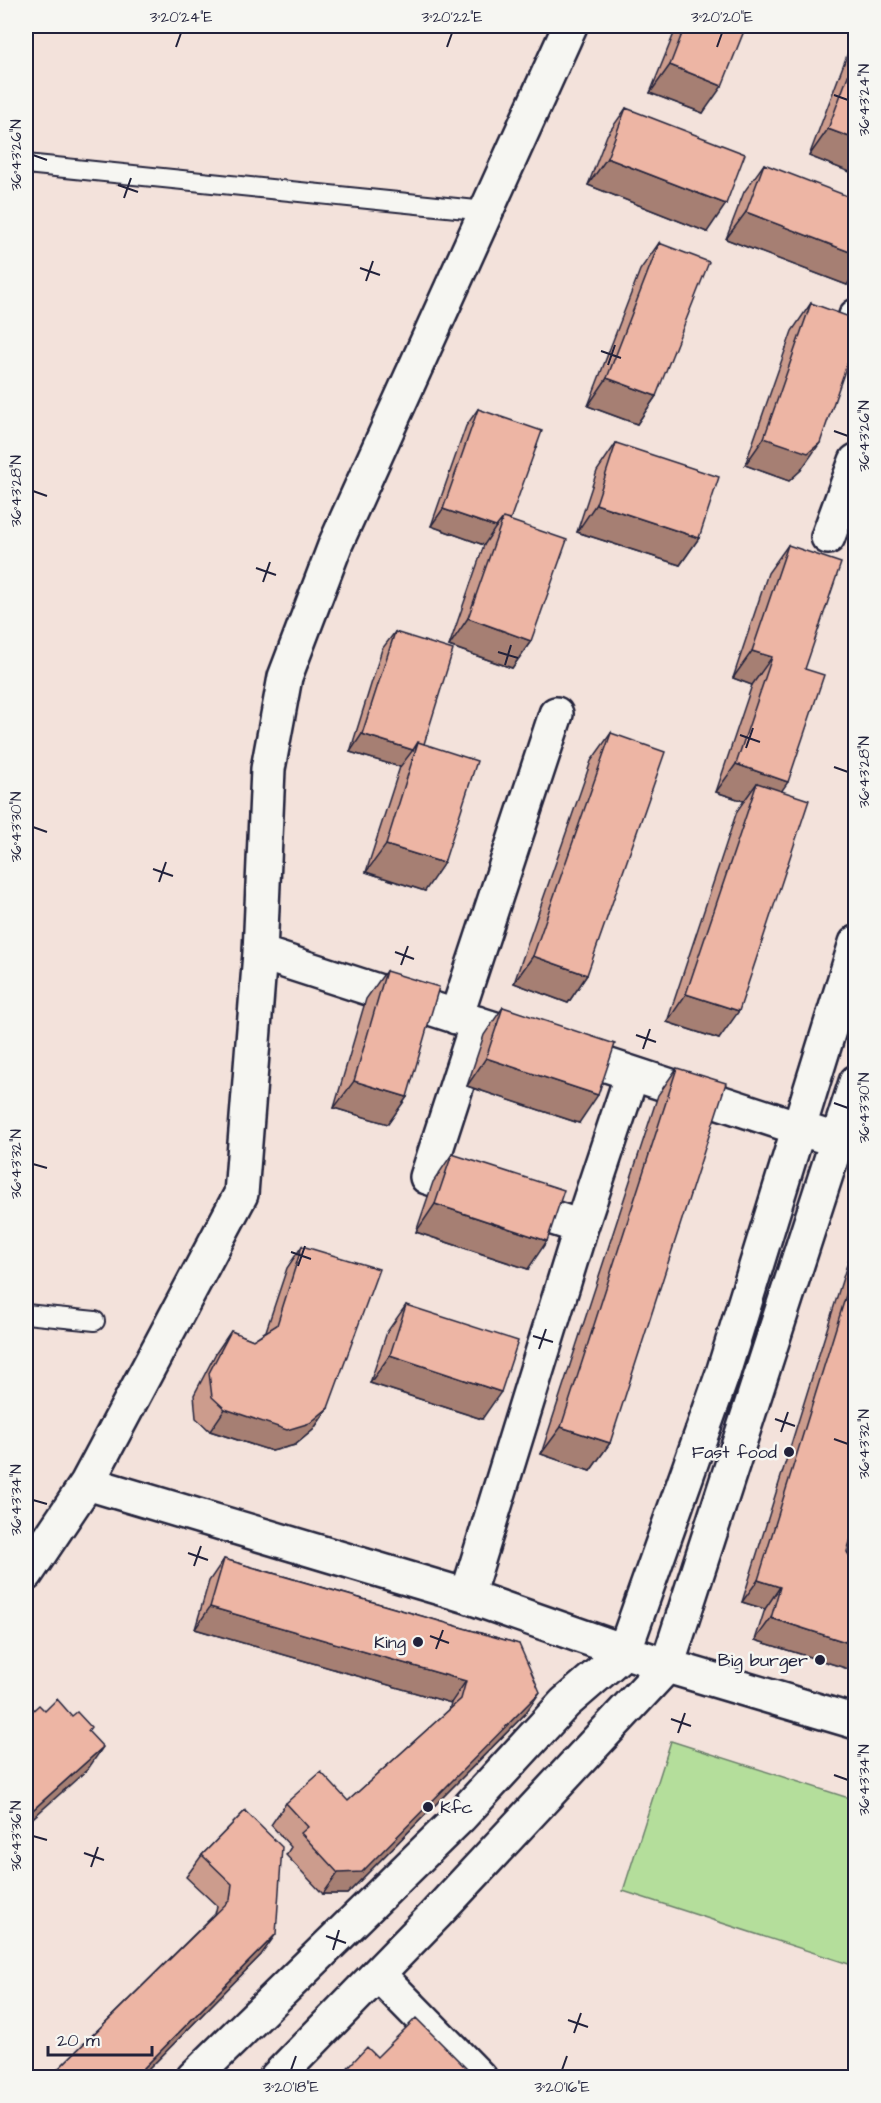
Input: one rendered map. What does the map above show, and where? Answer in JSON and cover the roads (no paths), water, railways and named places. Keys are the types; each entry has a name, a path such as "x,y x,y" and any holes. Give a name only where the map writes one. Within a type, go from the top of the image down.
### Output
{"street":[{"path":"26,1575 87,1484 241,1194 260,953 268,770 285,676 336,543 570,26"},
{"path":"855,316 851,331 855,332"},
{"path":"828,537 855,460"},
{"path":"556,714 466,1020 427,1177 581,1227"},
{"path":"193,2078 460,1817 565,1702 624,1652 723,1373 855,943"},
{"path":"260,953 846,1143"},
{"path":"467,1596 581,1227 632,1074"},
{"path":"276,2078 378,1974 667,1666 846,1143 855,1082"},
{"path":"87,1484 467,1596 667,1666 855,1722"},
{"path":"378,1974 480,2078"}],"lane":[{"path":"26,164 486,211"},
{"path":"26,1314 95,1321"}],"place":[{"name":"Fast food","path":"789,1452"},
{"name":"King","path":"418,1642"},
{"name":"Big burger","path":"820,1660"},
{"name":"Kfc","path":"428,1807"}]}
